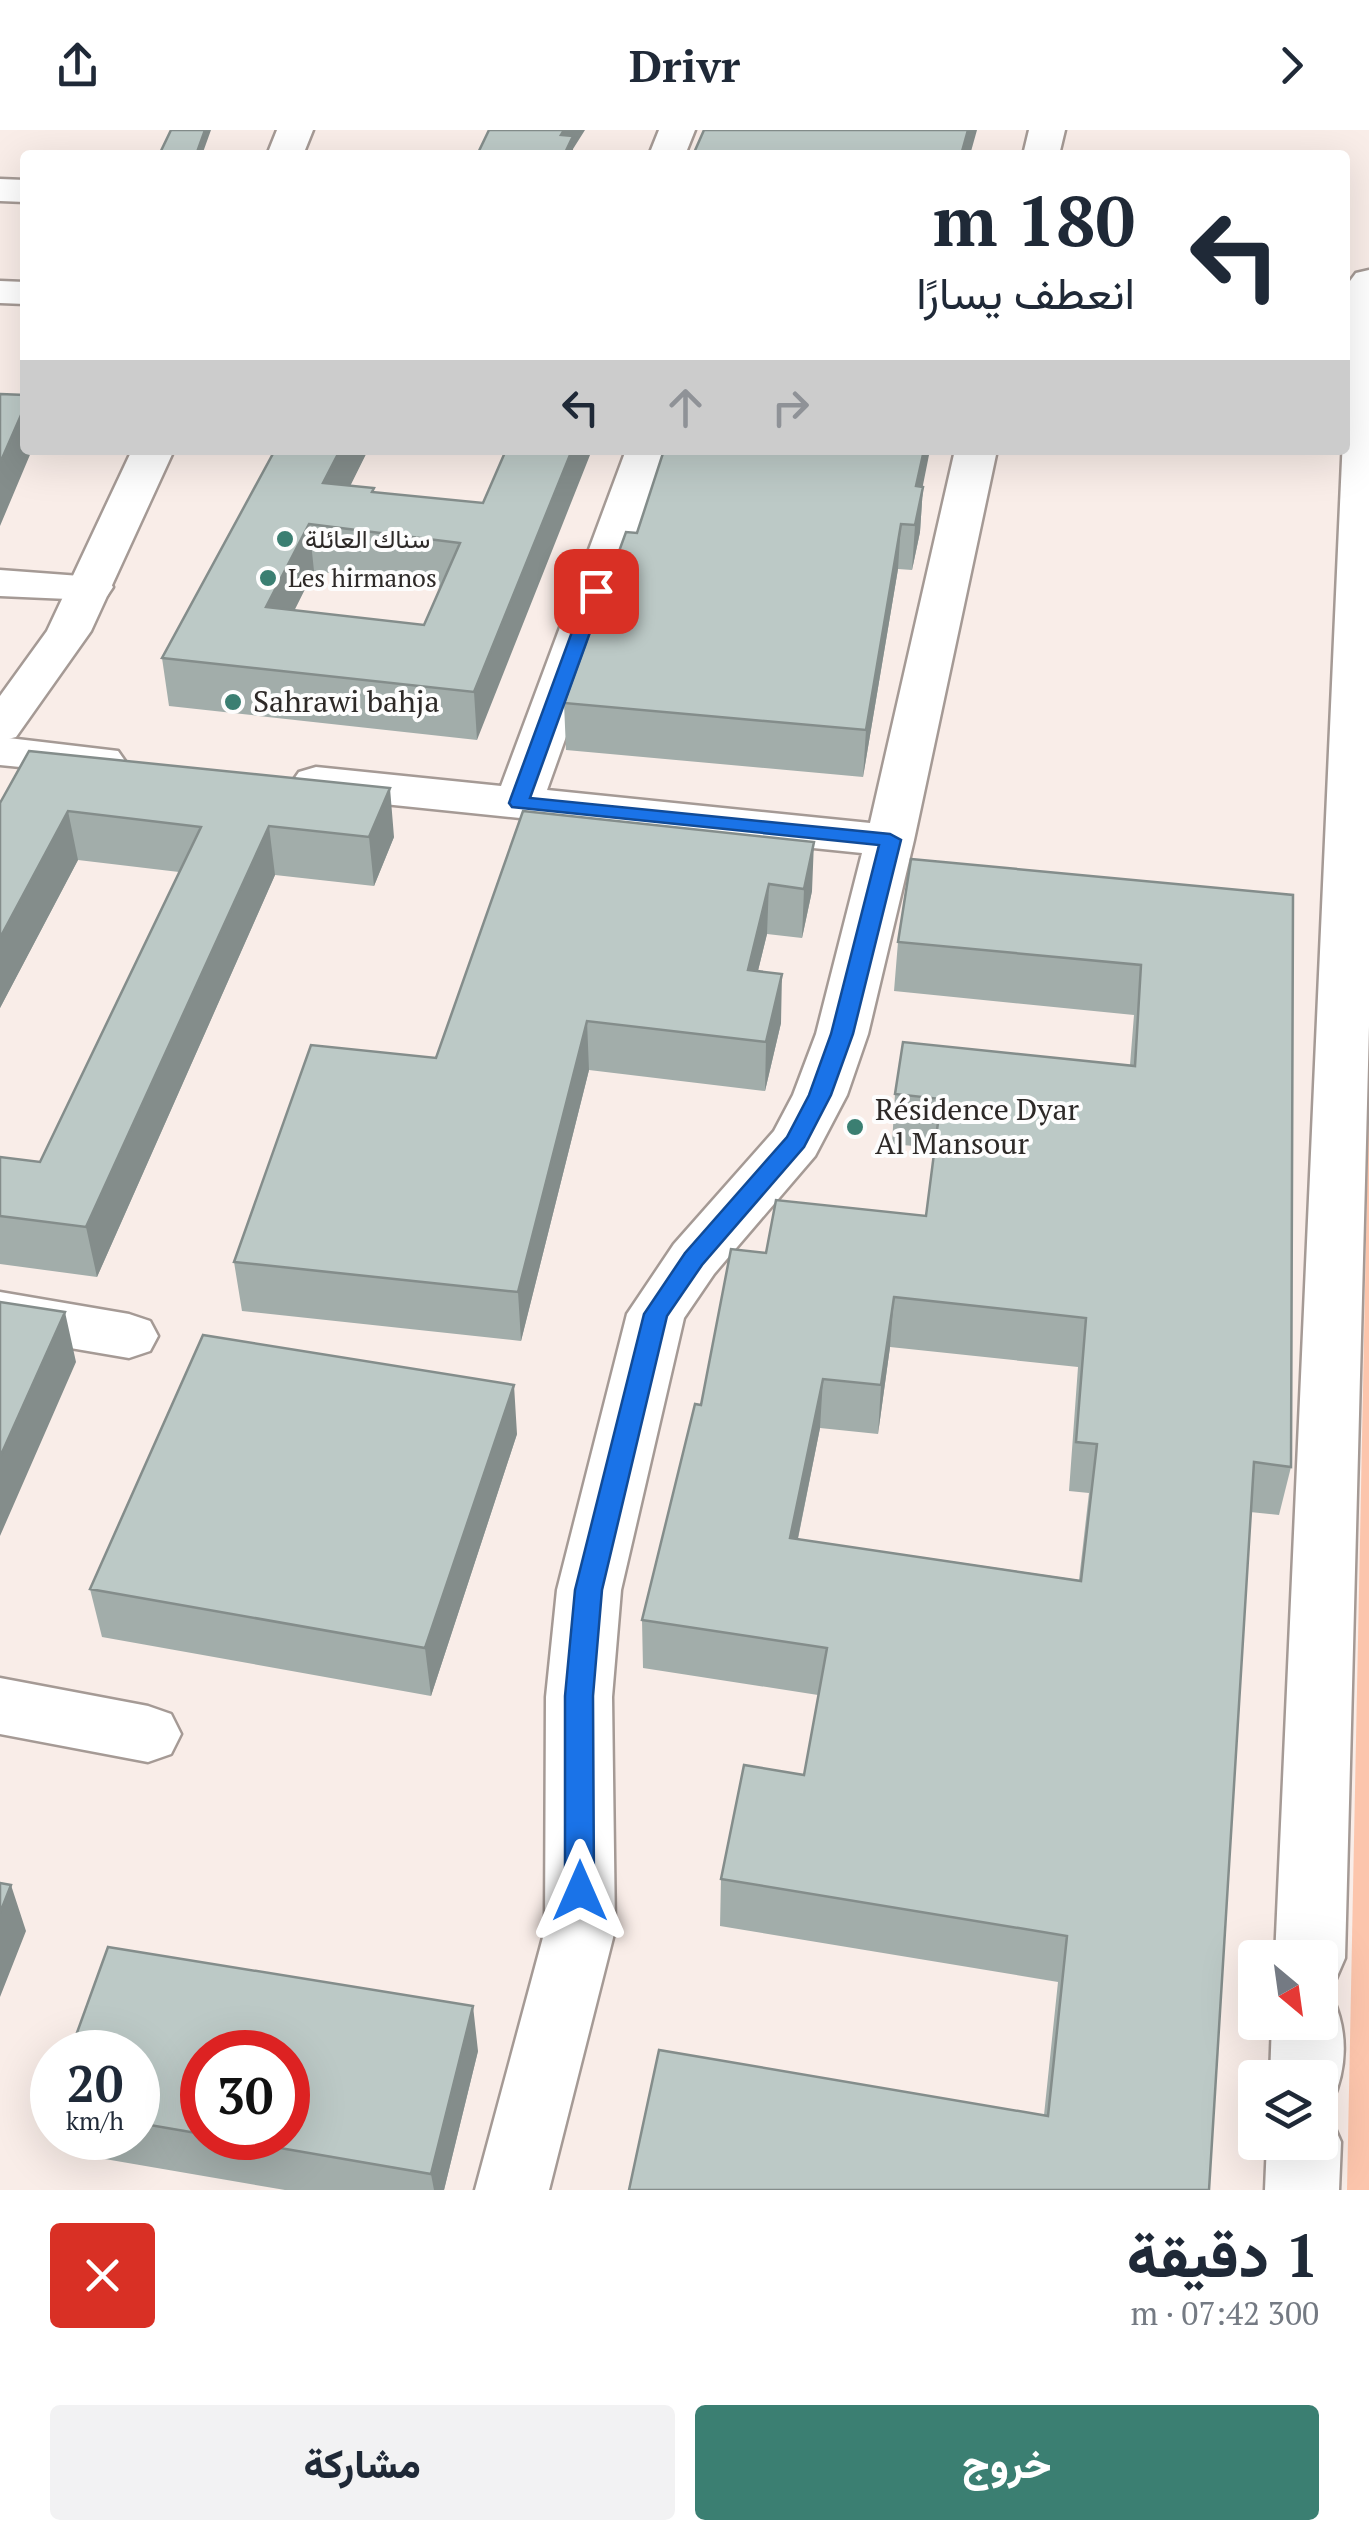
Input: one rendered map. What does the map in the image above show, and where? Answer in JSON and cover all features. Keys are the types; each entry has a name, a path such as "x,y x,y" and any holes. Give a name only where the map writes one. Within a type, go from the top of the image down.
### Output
{"street":[{"path":"1311,1940 1369,282"},
{"path":"0,726 48,666 92,587 151,455"},
{"path":"519,803 645,455"},
{"path":"512,2190 580,1930 579,1696 588,1590 656,1314 694,1259 796,1142 820,1095 842,1034 890,840 975,455"},
{"path":"0,583 92,587"},
{"path":"0,750 154,766"},
{"path":"269,778 890,840"},
{"path":"0,1314 129,1336"},
{"path":"0,1706 148,1734"},
{"path":"1302,2190 1303,2160"}],"shaded area":[{"path":"1369,1090 1369,2190 1347,2190"}],"building":[{"path":"171,130 205,130 198,150 161,150"},
{"path":"489,130 564,130 561,135 573,136 566,150 479,150"},
{"path":"704,130 968,130 962,150 695,150"},
{"path":"0,394 20,395 20,417 0,463"},
{"path":"272,455 337,455 323,483 483,503 504,455 570,455 474,692 162,658","holes":["309,524 460,543 424,625 266,607"]},
{"path":"662,455 923,455 916,486 923,487 915,525 901,524 866,730 564,703 626,532 637,533"},
{"path":"29,751 390,788 369,837 269,826 86,1227 0,1216 0,1157 40,1162 201,827 68,811 0,938 0,803"},
{"path":"523,811 814,842 804,889 769,884 748,970 782,974 766,1042 587,1021 518,1292 234,1262 311,1045 436,1058"},
{"path":"911,859 1293,895 1291,1467 1254,1462 1209,2190 629,2190 659,2050 1048,2116 1067,1936 721,1879 744,1765 804,1775 827,1648 642,1620 695,1404 701,1405 731,1249 766,1253 776,1200 926,1216 941,1099 895,1094 903,1042 1135,1066 1141,965 898,942","holes":["894,1297 1086,1318 1076,1442 1097,1444 1081,1581 790,1538 823,1379 881,1385"]},
{"path":"0,1302 65,1312 0,1457"},
{"path":"203,1335 514,1385 425,1648 90,1589"},
{"path":"0,1883 11,1885 0,1913"},
{"path":"108,1947 473,2006 431,2174 310,2153 310,2030 180,2030 180,2130 160,2127 160,2030 78,2030"}],"place":[{"name":"سناك العائلة","path":"285,539"},
{"name":"Les hirmanos","path":"268,578"},
{"name":"Sahrawi bahja","path":"233,702"},
{"name":"Résidence Dyar Al Mansour","path":"855,1127"}],"route":[{"path":"580,1891 579,1696 588,1590 656,1314 694,1259 796,1142 820,1095 842,1034 890,840 519,803 596,591"}]}
